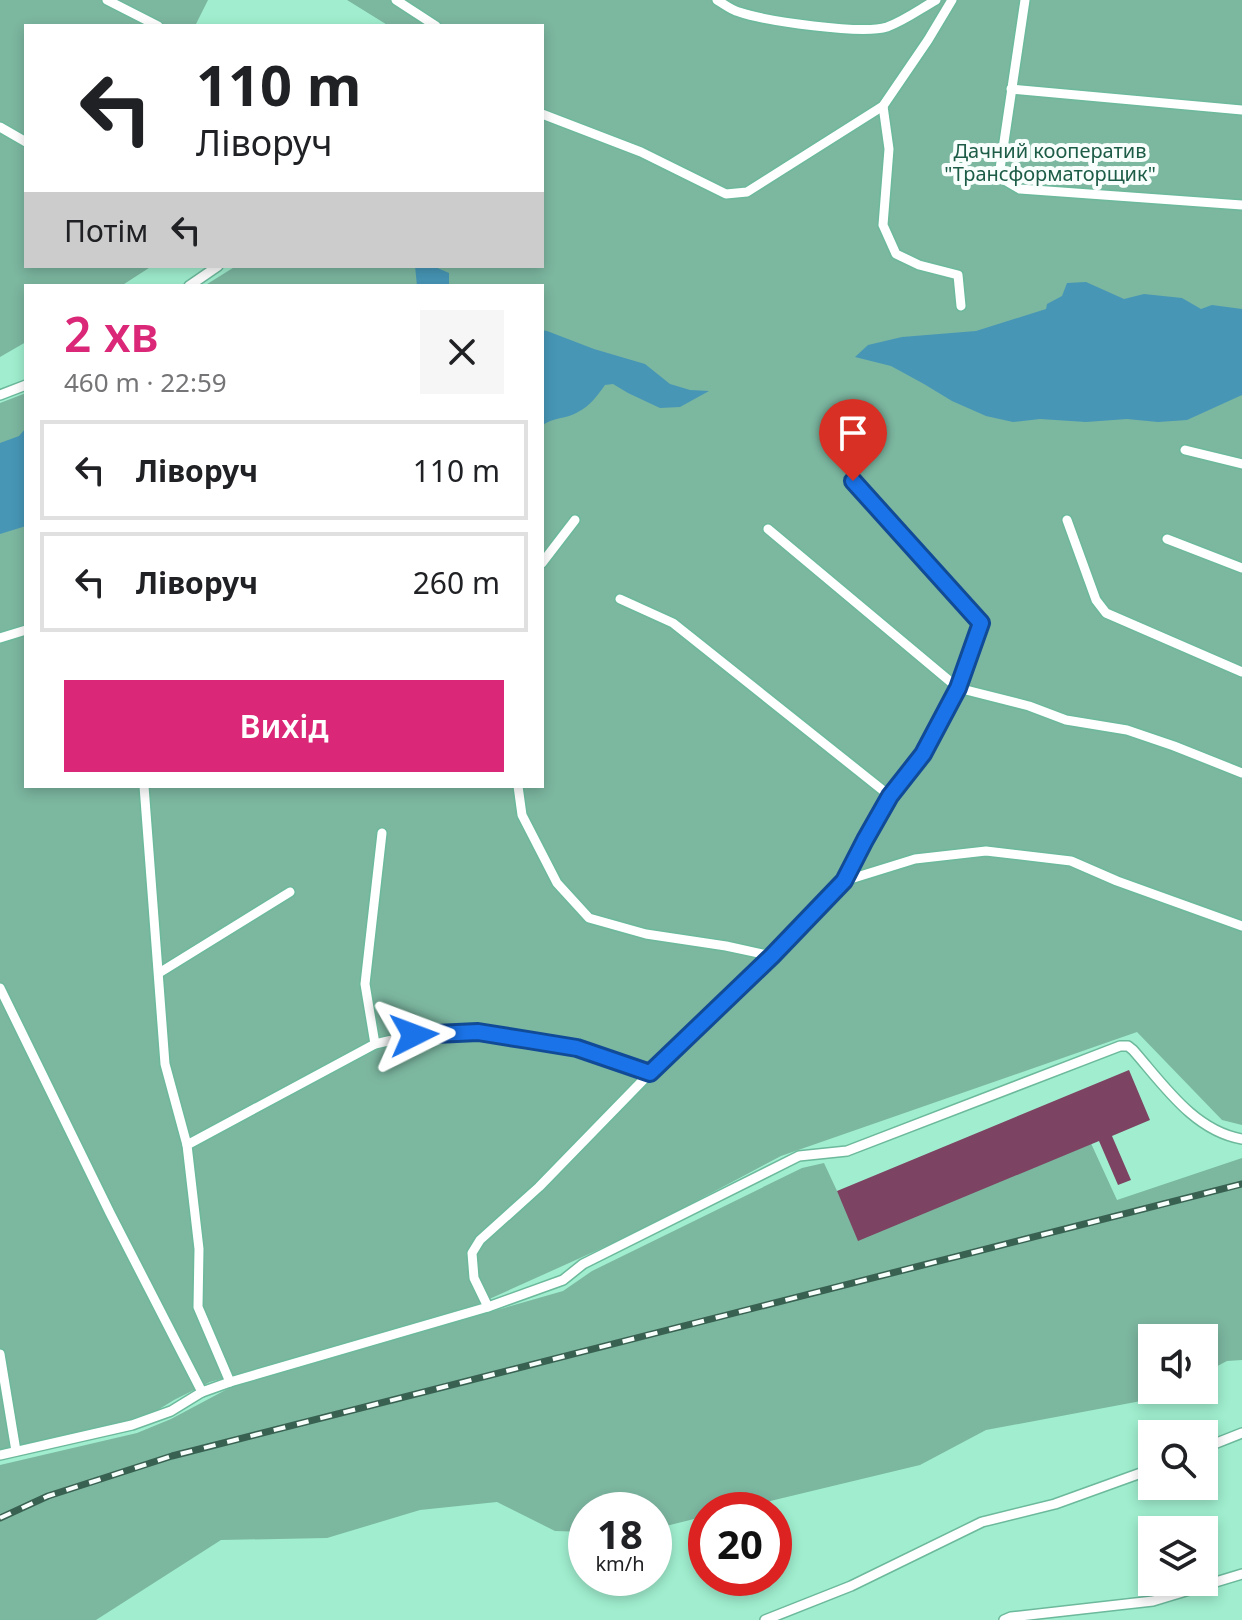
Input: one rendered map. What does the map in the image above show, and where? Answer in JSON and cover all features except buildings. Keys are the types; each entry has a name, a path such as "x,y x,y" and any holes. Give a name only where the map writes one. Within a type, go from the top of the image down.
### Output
{"lane":[{"path":"107,0 154,24"},
{"path":"396,0 433,24"},
{"path":"717,0 737,12 788,22 855,29 888,26 936,0"},
{"path":"544,115 641,152 726,194 747,192 883,106 952,0"},
{"path":"1025,0 1000,169 1003,179 1020,189 1242,205"},
{"path":"1011,89 1242,110"},
{"path":"883,106 889,149 883,225 896,254 919,265 958,275 961,306"},
{"path":"0,127 24,141"},
{"path":"192,284 215,268"},
{"path":"0,395 24,386"},
{"path":"1185,450 1242,464"},
{"path":"488,1307 474,1278 472,1253 480,1240 539,1187 844,881 890,796 923,754 958,688 981,623 853,481"},
{"path":"544,560 575,520"},
{"path":"1067,520 1096,600 1106,613 1242,672"},
{"path":"768,529 958,688 1029,706 1066,720 1127,730 1242,773"},
{"path":"1167,539 1242,568"},
{"path":"620,599 673,623 890,796"},
{"path":"0,638 24,631"},
{"path":"144,788 165,1064 187,1145 199,1249 198,1307 230,1382"},
{"path":"518,788 522,815 557,883 589,918 646,934 772,956"},
{"path":"375,1044 365,984 382,833"},
{"path":"844,881 915,859 986,851 1071,861 1242,926"},
{"path":"159,973 290,892"},
{"path":"0,988 4,1005 202,1392"},
{"path":"187,1145 375,1044 414,1035 478,1032 577,1048 650,1073"},
{"path":"0,1455 132,1425 171,1411 202,1392 230,1382 488,1307 563,1280 583,1264 799,1156 847,1151 1120,1046 1133,1050 1196,1118 1229,1137 1242,1139"},
{"path":"0,1354 16,1451"},
{"path":"1218,1442 1242,1433"},
{"path":"765,1620 851,1586 982,1522 1055,1504 1138,1474"},
{"path":"1004,1620 1153,1601 1242,1574"}],"green space":[{"path":"0,0 208,0 196,24 24,24 24,268 149,268 124,284 24,284 24,343 0,357"},
{"name":"Дачний кооператив \"Трансформаторщик\"","path":"347,0 1242,0 1242,1125 1222,1120 1137,1032 781,1156 640,1231 445,1319 210,1382 135,1424 0,1456 0,403 24,394 24,788 544,788 544,284 207,284 233,268 544,268 544,24 386,24"},
{"path":"1089,1139 1117,1200 1242,1158 1242,1360 1227,1361 1218,1366 1218,1324 1138,1324 1138,1402 986,1430 920,1465 792,1496 792,1492 688,1492 688,1520 672,1524 672,1492 568,1492 568,1531 555,1531 497,1502 420,1510 327,1538 221,1540 96,1620 0,1620 0,1465 137,1433 233,1386 563,1291 592,1271 802,1168 824,1163 858,1236"}],"water":[{"path":"415,268 438,268 449,273 449,284 417,284"},
{"path":"1086,282 1124,299 1144,294 1182,298 1201,309 1212,305 1242,309 1242,395 1187,420 1086,422 1040,419 1013,422 986,416 952,401 891,366 855,357 868,345 902,337 976,331 1046,309 1047,304 1062,296 1067,283"},
{"path":"544,330 645,364 670,384 709,391 680,407 660,408 613,384 605,385 582,410 544,425"},
{"path":"24,430 24,527 0,534 0,443 19,436"}],"railway":[{"path":"0,1518 48,1496 172,1456 1242,1184"}],"route":[{"path":"414,1035 478,1032 528,1040 577,1048 650,1073 772,956 844,881 890,796 923,754 958,688 981,623 853,481"}]}
